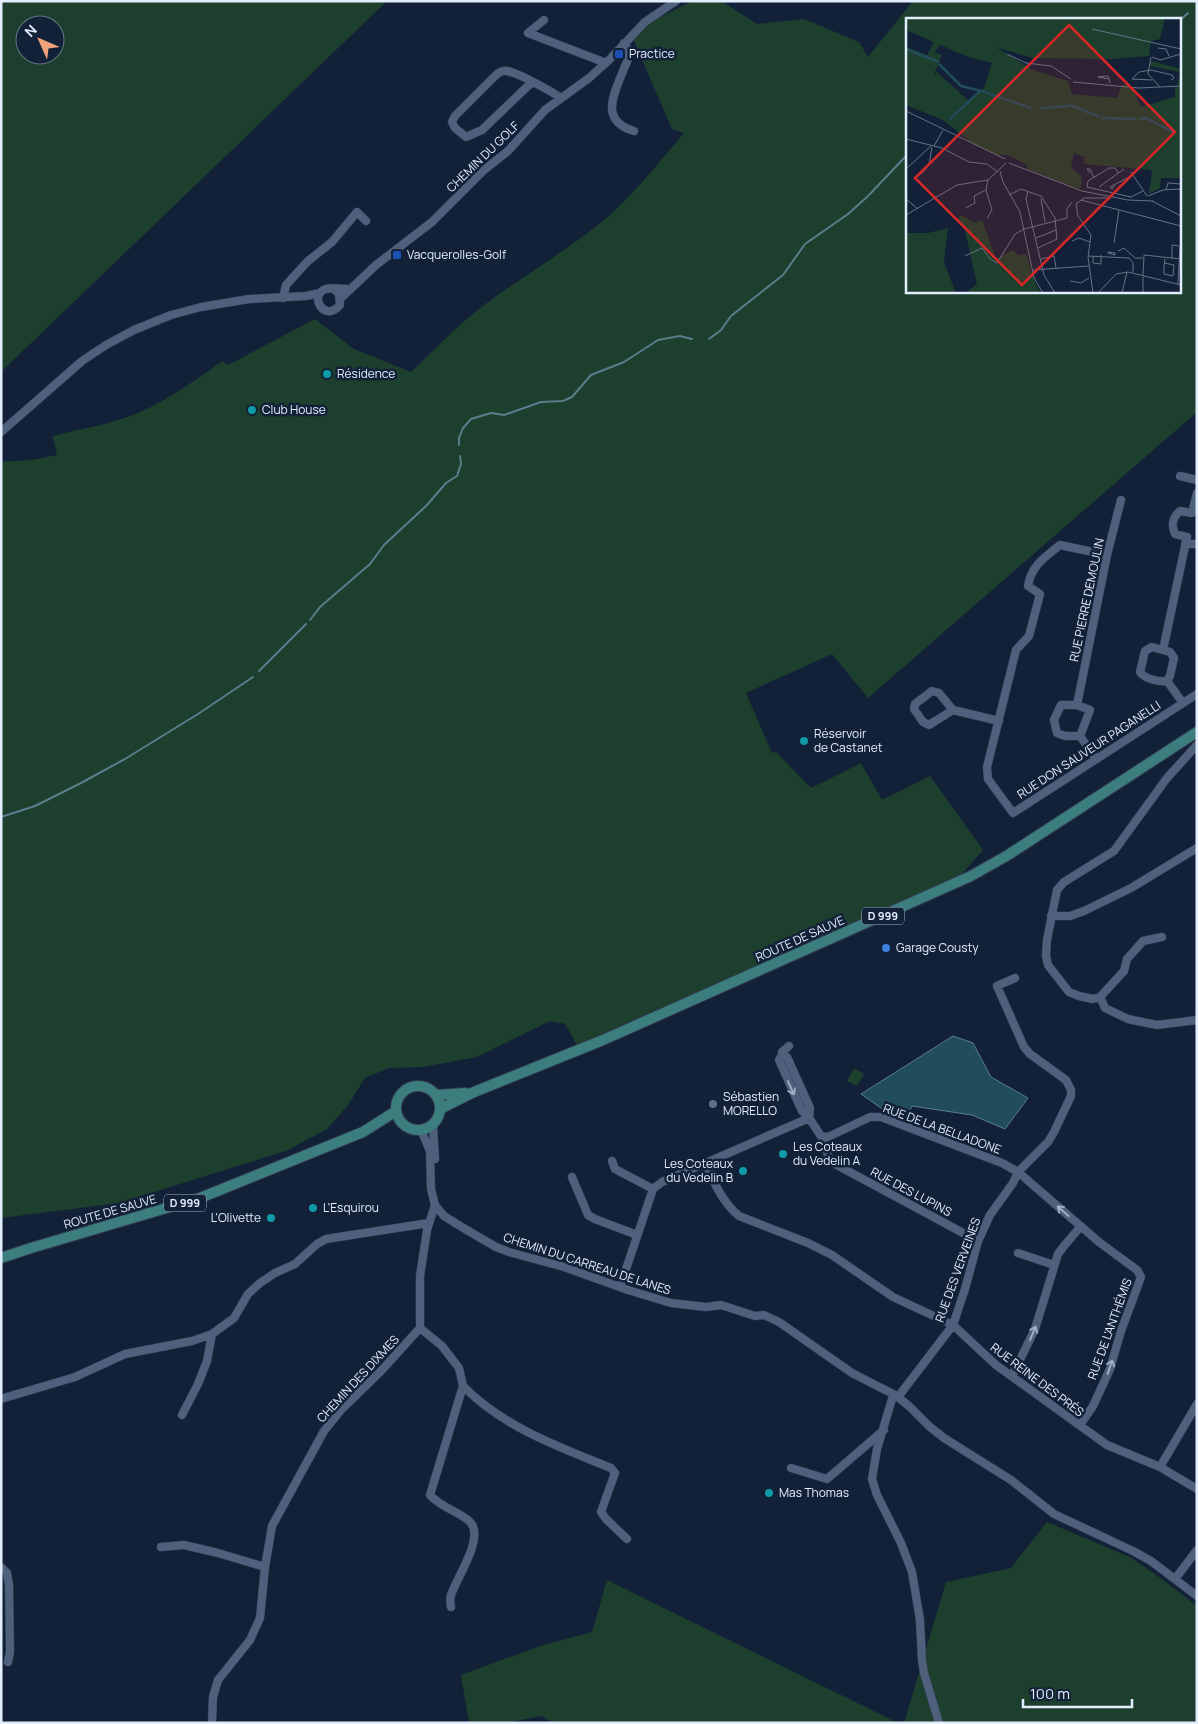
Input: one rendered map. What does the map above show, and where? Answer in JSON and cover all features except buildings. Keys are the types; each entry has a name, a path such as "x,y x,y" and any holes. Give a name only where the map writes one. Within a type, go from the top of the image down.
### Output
{"main road":[{"name":"ROUTE DE SAUVE","path":"440,1109 474,1092 603,1040 971,876 1008,855 1197,732"},
{"path":"417,1086 431,1090 436,1096 440,1109 439,1115 433,1124 421,1130 410,1129 405,1126 397,1116 396,1110 399,1097 404,1091 417,1086"},
{"name":"ROUTE DE SAUVE","path":"436,1096 474,1092"},
{"name":"ROUTE DE SAUVE","path":"363,1132 396,1110"},
{"name":"ROUTE DE SAUVE","path":"1,1258 200,1198 363,1132 389,1125 405,1126"}],"street":[{"name":"CHEMIN DU GOLF","path":"341,298 376,265 443,212 484,170 518,142 545,110 590,78 650,17 676,1"},
{"path":"544,20 528,33 606,63"},
{"path":"624,43 629,50 628,60 610,106 615,121 623,128 634,131"},
{"path":"532,82 482,130 466,137 455,128 452,122 455,116 502,71 507,71 532,82 561,98"},
{"path":"283,298 286,285 308,261 332,242 357,212 366,221"},
{"path":"319,297 326,289 350,290"},
{"path":"319,297 323,309 332,311 340,305 341,298 334,289"},
{"path":"1,432 82,361 134,330 171,315 201,307 249,299 319,297"},
{"path":"1180,476 1197,480"},
{"path":"1163,650 1187,537 1175,534 1171,526 1175,515 1180,511 1194,514 1197,494"},
{"name":"RUE PIERRE DEMOULIN","path":"1077,705 1107,555 1121,500"},
{"path":"1185,544 1197,544"},
{"name":"RUE DON SAUVEUR PAGANELLI","path":"1107,555 1060,545 1039,562 1030,576 1028,586 1040,594 1028,636 1016,650 987,768 988,779 1013,813 1197,694"},
{"path":"1152,648 1170,652 1174,658 1167,681 1161,682 1143,676 1140,672 1145,651 1152,648"},
{"path":"1167,681 1183,703"},
{"path":"953,710 929,725 924,722 914,709 915,704 932,691 939,693 953,710 999,721"},
{"path":"1061,705 1077,705 1090,710 1080,736 1065,736 1057,733 1054,720 1061,705"},
{"path":"1080,736 1096,759"},
{"path":"1162,937 1143,941 1127,959 1124,971 1100,997 1078,996 1069,992 1048,965 1046,956 1051,916 1057,890 1064,882 1114,851 1167,778 1197,745"},
{"path":"1051,916 1070,916 1084,911 1131,888 1197,848"},
{"name":"RUE DES VERVEINES","path":"939,1723 924,1673 920,1620 912,1572 902,1543 877,1495 872,1479 877,1449 892,1400 953,1325 978,1241 990,1215 1013,1183 1018,1172 1048,1142 1070,1096 1071,1090 1066,1080 1030,1054 1024,1047 997,986 1015,978"},
{"path":"1100,997 1105,1008 1128,1019 1157,1025 1197,1020"},
{"path":"789,1046 782,1052 779,1060 802,1112 809,1118 821,1136"},
{"name":"RUE DE LA BELLADONE","path":"821,1136 828,1137 870,1117 880,1117 1002,1163 1018,1172"},
{"path":"620,1287 653,1189 662,1182 809,1118"},
{"path":"433,1124 435,1158 431,1190 435,1205 429,1223 420,1276 420,1328 442,1346 460,1368 463,1386 430,1495 437,1503 469,1521 474,1529 474,1540 469,1554 450,1596 451,1607"},
{"path":"421,1130 430,1151 432,1178"},
{"name":"RUE DES LUPINS","path":"821,1136 828,1158 835,1164 978,1241"},
{"path":"612,1161 615,1169 653,1189"},
{"name":"RUE REINE DES PRÉS","path":"705,1163 722,1198 730,1209 739,1216 775,1229 832,1255 893,1297 953,1325 996,1365 1107,1445 1160,1467 1197,1489"},
{"name":"RUE DE L'ANTHÉMIS","path":"1018,1172 1081,1226 1137,1270 1141,1277 1121,1331 1110,1369 1093,1406 1080,1425"},
{"path":"572,1177 588,1215 637,1236"},
{"name":"CHEMIN DU CARREAU DE LANES","path":"435,1205 444,1216 496,1247 564,1267 671,1303 706,1307 721,1305 755,1316 764,1315 778,1322 852,1373 896,1396 944,1438 1011,1480 1054,1514 1134,1551 1197,1596"},
{"path":"1,1399 75,1376 125,1354 192,1341 212,1334 234,1318 248,1294 260,1283 275,1273 295,1264 317,1244 326,1239 429,1223"},
{"path":"1012,1376 1035,1329 1054,1265 1064,1246 1081,1226"},
{"path":"1018,1254 1054,1265"},
{"name":"CHEMIN DES DIXMES","path":"212,1723 213,1697 218,1680 250,1640 260,1618 263,1604 265,1567 272,1526 324,1431 341,1410 380,1372 420,1328"},
{"path":"182,1415 198,1384 207,1360 212,1334"},
{"path":"463,1386 478,1401 532,1434 611,1468 615,1473 601,1512 627,1539"},
{"path":"1160,1467 1197,1404"},
{"path":"792,1468 827,1479 884,1430"},
{"path":"161,1547 184,1544 265,1567"},
{"path":"1175,1579 1197,1550"},
{"path":"1,1567 6,1573 9,1585 10,1652 8,1662"}],"green space":[{"path":"1,1 387,1 1,372"},
{"path":"692,1 721,1 757,24 804,19 859,42 868,57 913,1 1197,1 1197,412 868,698 832,654 746,693 772,753 776,752 811,788 861,763 882,800 930,776 983,850 961,875 577,1045 565,1024 550,1021 477,1057 423,1067 389,1068 365,1078 348,1105 327,1129 286,1151 119,1203 1,1218 1,462 31,460 57,455 53,436 102,425 138,413 187,386 223,361 228,365 315,319 354,349 411,372 469,317 576,242 610,215 684,133 672,129 633,39 649,23"},
{"path":"854,1068 864,1074 857,1086 847,1081"},
{"path":"1047,1522 1130,1557 1197,1606 1197,1723 904,1723 946,1582 1011,1568"},
{"path":"607,1580 898,1723 553,1723 542,1716 505,1723 469,1723 461,1675 543,1645 592,1632"}],"water":[{"path":"953,1036 973,1043 991,1077 1028,1098 1005,1129 972,1115 912,1106 905,1119 881,1108 861,1094"}],"waterway":[{"path":"1180,20 1188,13"},
{"path":"709,339 721,330 731,316 783,275 805,244 848,214 906,156"},
{"path":"459,445 459,438 463,428 471,419 491,413 504,415 541,402 563,401 572,397 591,375 624,362 658,340 680,336 692,339"},
{"path":"310,620 320,607 370,564 384,545 427,505 446,483 457,476 461,464 460,456"},
{"path":"259,671 306,624"},
{"path":"1,817 35,806 125,759 253,677"}],"place":[{"name":"Practice","path":"619,54"},
{"name":"Vacquerolles-Golf","path":"397,255"},
{"name":"Résidence","path":"327,374"},
{"name":"Club House","path":"252,410"},
{"name":"Réservoir de Castanet","path":"804,741"},
{"name":"Garage Cousty","path":"886,948"},
{"name":"Sébastien MORELLO","path":"713,1104"},
{"name":"Les Coteaux du Vedelin A","path":"783,1154"},
{"name":"Les Coteaux du Vedelin B","path":"743,1171"},
{"name":"L'Esquirou","path":"313,1208"},
{"name":"L'Olivette","path":"271,1218"},
{"name":"Mas Thomas","path":"769,1493"}]}
